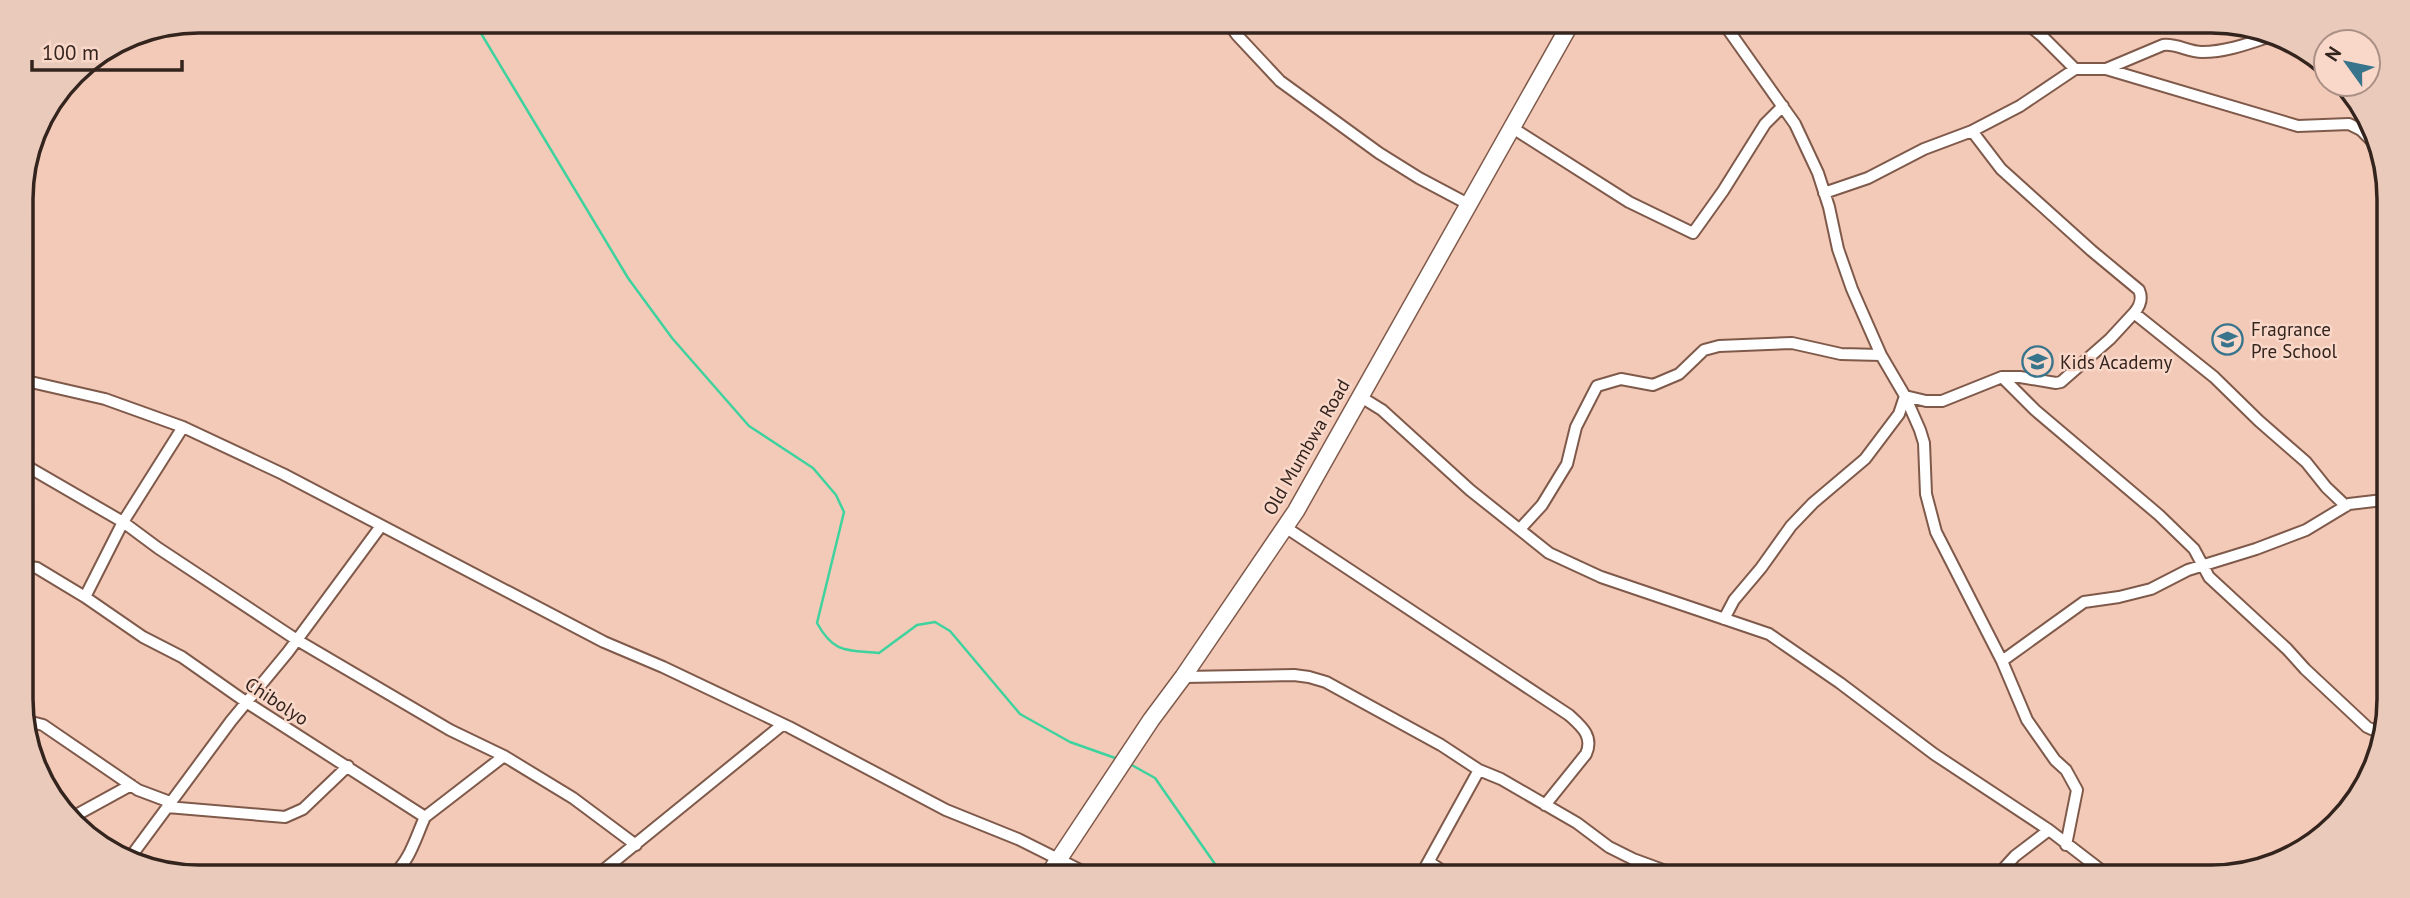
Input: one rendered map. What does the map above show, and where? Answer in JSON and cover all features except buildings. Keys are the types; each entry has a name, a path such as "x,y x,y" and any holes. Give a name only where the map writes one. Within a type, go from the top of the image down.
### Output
{"main road":[{"name":"Old Mumbwa Road","path":"1056,865 1151,720 1284,527 1361,397 1565,33"}],"street":[{"path":"1236,33 1280,82 1379,153 1468,204"},
{"path":"1730,33 1795,124 1818,173 1844,269 1881,355 1905,396 1924,443 1926,494 1936,532 2002,662 2027,720 2055,760 2066,770 2077,790 2066,845"},
{"path":"2037,33 2075,69"},
{"path":"2106,69 2168,44 2200,52 2239,47 2258,40"},
{"path":"1824,192 1868,178 1924,149 1972,131 2036,96 2075,69 2106,69 2298,126 2359,125"},
{"path":"1511,127 1629,202 1693,233 1765,124 1783,106"},
{"path":"1905,396 1926,401 1942,401 2003,377 2061,382 2110,339 2134,313 2140,302 2139,290 2001,169 1972,131"},
{"path":"2134,313 2214,377 2306,462 2326,488 2346,506"},
{"path":"1520,530 1542,505 1567,464 1576,427 1597,386 1621,379 1653,385 1679,374 1704,349 1719,346 1792,343 1841,354 1881,355"},
{"path":"2003,377 2035,410 2159,515 2194,549 2208,577 2367,727 2374,730"},
{"path":"34,383 106,399 183,427 282,474 604,642 663,667 782,725 946,810 1071,865"},
{"path":"1724,619 1734,600 1791,526 1865,458 1899,414 1905,396"},
{"path":"1361,397 1382,410 1470,490 1549,553 1601,577 1769,634 1840,682 1934,754 2049,830 2092,864"},
{"path":"85,597 123,522 183,427"},
{"path":"33,470 123,522 297,640 450,730 504,755 573,798 636,845"},
{"path":"2002,662 2084,602 2151,589 2172,577 2306,530 2346,506 2377,501"},
{"path":"134,851 381,526"},
{"path":"1284,527 1569,715 1583,728 1589,739 1586,754 1545,804"},
{"name":"Chibolyo","path":"33,567 85,597 143,637 182,657 246,702 425,817"},
{"path":"1183,677 1310,677 1326,682 1441,745 1479,770 1545,804 1609,847 1647,864"},
{"path":"35,723 43,725 138,790 168,804 285,817 303,810 348,766"},
{"path":"611,865 782,725"},
{"path":"402,865 411,853 425,817 504,755"},
{"path":"1433,864 1429,862 1479,770"},
{"path":"80,813 131,785"},
{"path":"2008,864 2049,830"}],"waterway":[{"path":"481,33 628,278 672,338 749,426 813,468 836,495 844,512 817,623 829,640 842,649 879,653 917,625 935,622 950,631 1020,714 1070,742 1118,759"},
{"path":"1128,763 1155,778 1215,864"}],"place":[{"name":"Fragrance Pre School","path":"2228,340"},
{"name":"Kids Academy","path":"2037,362"}]}
